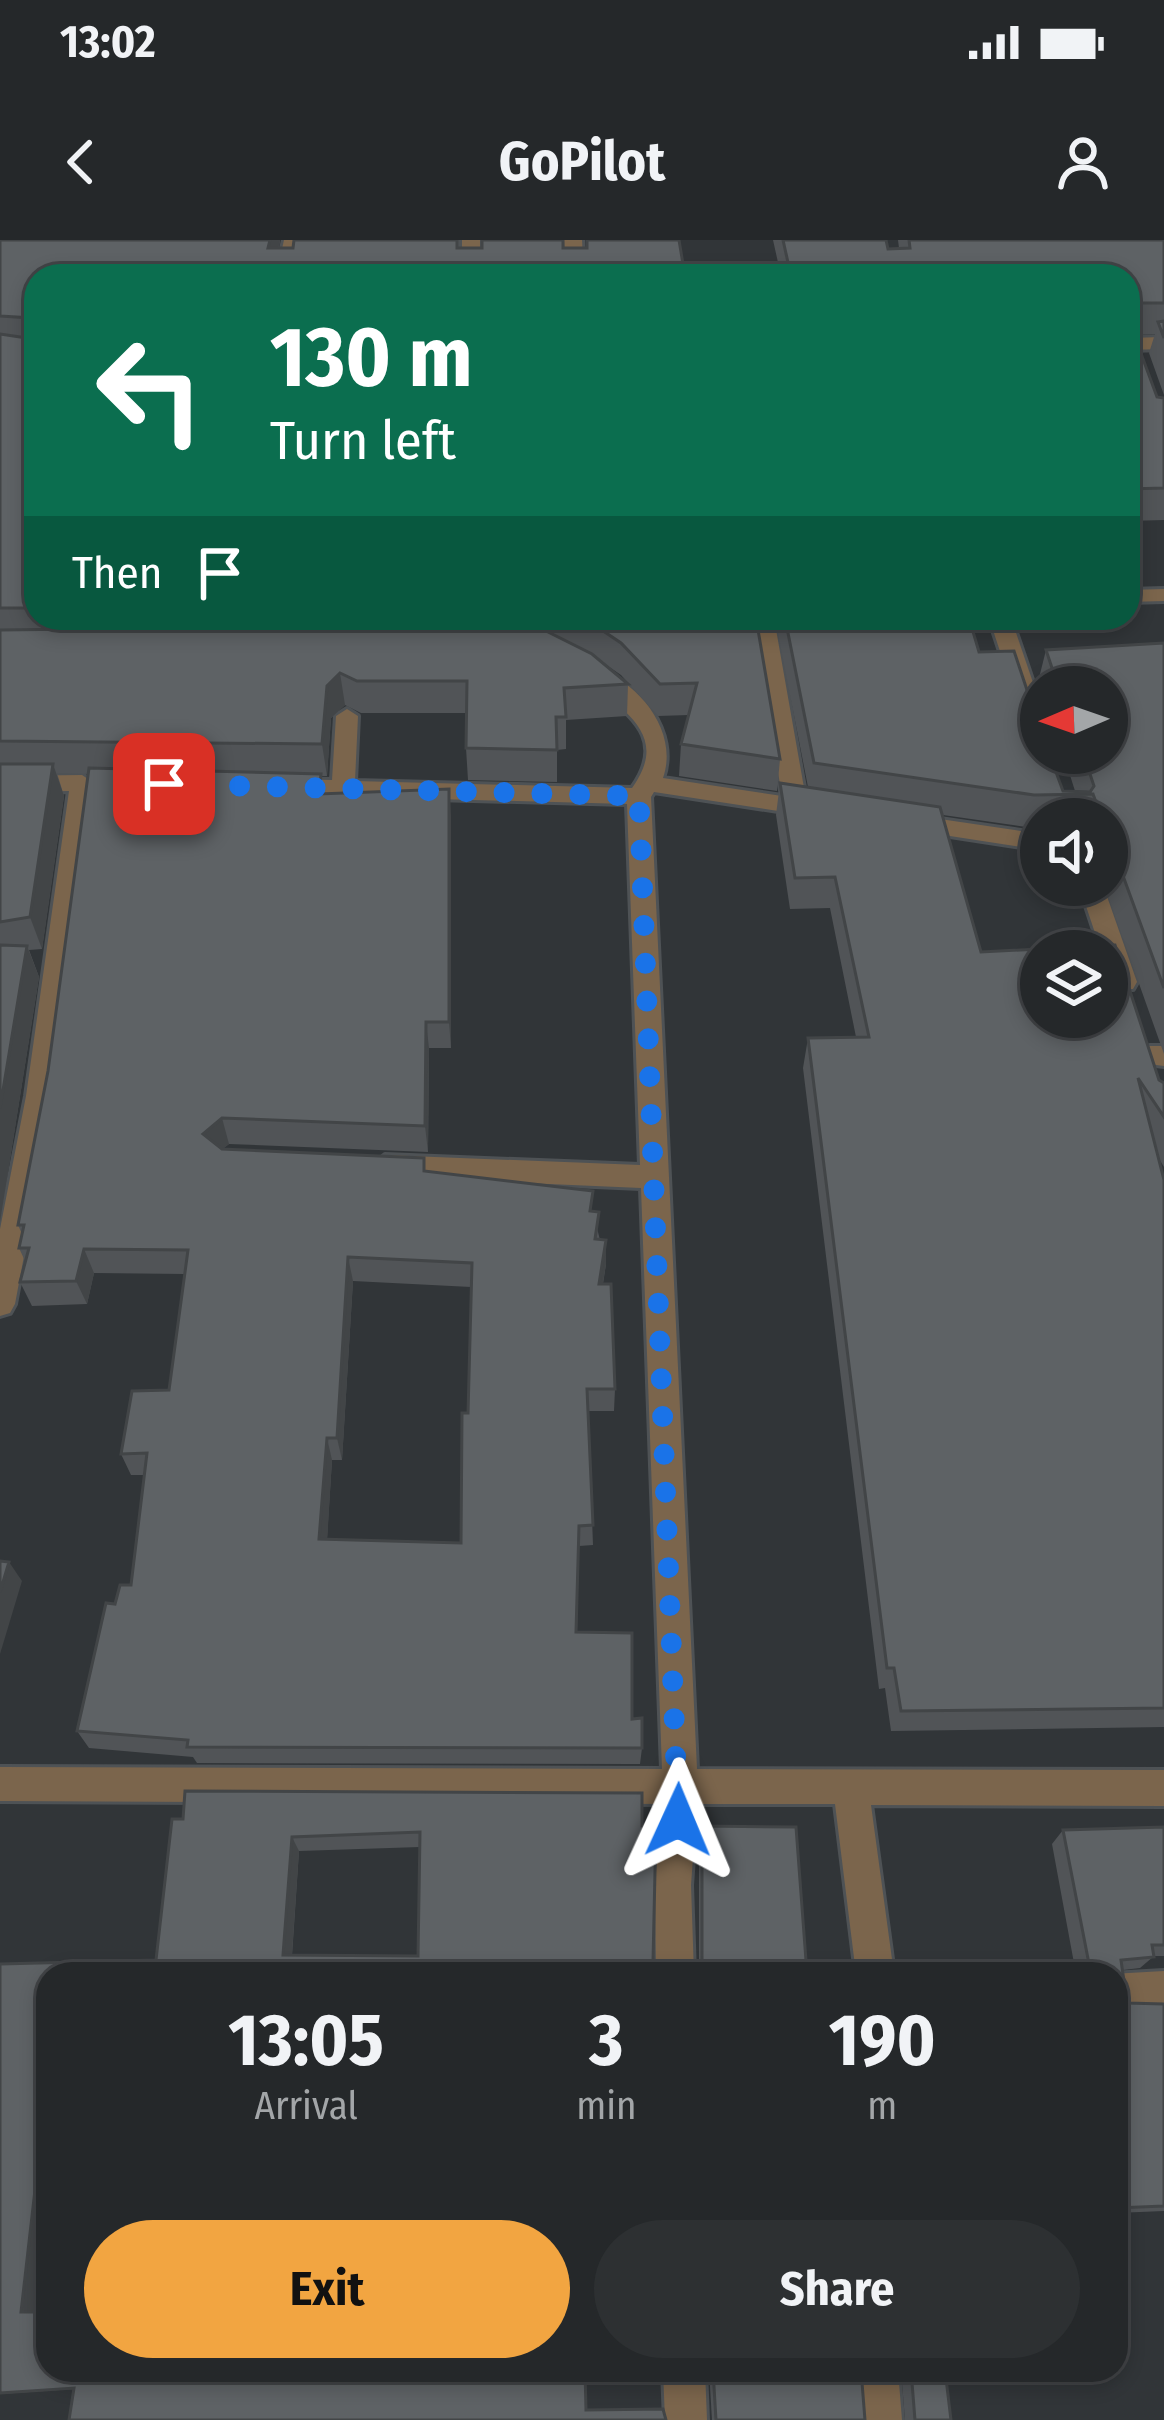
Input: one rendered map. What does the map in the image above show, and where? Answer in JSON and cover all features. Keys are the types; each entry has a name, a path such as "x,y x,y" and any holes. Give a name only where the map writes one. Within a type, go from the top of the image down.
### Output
{"street":[{"path":"765,630 795,806"},
{"path":"1004,630 1020,677"},
{"path":"562,656 639,704 655,729 645,790 655,1178 680,1788 675,1962"},
{"path":"343,788 346,716"},
{"path":"0,784 92,783 48,962 40,1096 0,1304"},
{"path":"251,786 645,790 840,812"},
{"path":"884,819 1020,839"},
{"path":"1099,906 1148,1040 1159,1091"},
{"path":"348,1164 655,1178"},
{"path":"0,1784 1164,1788"},
{"path":"851,1788 873,1962"},
{"path":"1128,1991 1164,1990"},
{"path":"684,2382 686,2420"},
{"path":"878,2382 881,2420"}],"building":[{"path":"0,240 270,240 268,248 293,248 294,240 457,240 457,248 482,248 482,240 563,240 563,248 587,248 587,240 679,240 683,264 24,264 24,318 0,316"},
{"path":"783,240 886,240 888,249 910,248 909,240 1164,240 1164,303 1140,303 1140,264 788,264"},
{"path":"0,334 24,338 24,608 0,608"},
{"path":"1140,351 1157,397 1164,398 1164,488 1140,489"},
{"path":"0,630 544,630 592,654 628,684 564,688 566,717 556,717 557,750 466,748 467,681 357,681 340,673 327,686 322,744 0,741"},
{"path":"602,630 758,630 780,759 681,744 697,683 660,684"},
{"path":"787,630 973,630 979,652 1014,651 1020,669 1020,774 1057,774 1063,791 1090,792 1094,786 1090,774 1128,774 1128,666 1051,666 1046,650 1164,643 1164,988 1128,889 1128,798 1034,795 814,763"},
{"path":"0,764 53,764 30,917 0,922"},
{"path":"89,768 321,774 319,794 449,789 449,1022 426,1022 425,1126 222,1118 203,1134 222,1149 424,1158 424,1171 593,1191 590,1211 599,1212 595,1239 606,1240 599,1284 611,1284 615,1389 587,1389 593,1525 579,1526 576,1632 632,1633 632,1719 642,1718 642,1748 187,1747 188,1740 77,1731 106,1603 115,1604 120,1585 131,1585 147,1453 121,1454 132,1391 169,1390 188,1250 84,1249 76,1281 20,1282 29,1248 19,1248 24,1225 18,1225 48,1071","holes":["348,1257 472,1263 468,1413 462,1413 461,1543 319,1539 327,1438 337,1438"]},
{"path":"780,783 940,807 981,952 1020,950 1020,1038 1128,1038 1128,985 1159,1080 1164,1083 1164,1117 1138,1078 1164,1180 1164,1708 901,1711 894,1668 887,1668 808,1038 869,1037 835,877 795,878"},
{"path":"0,945 27,946 0,1108"},
{"path":"0,1561 9,1562 0,1592"},
{"path":"185,1791 642,1793 642,1826 656,1826 653,1962 78,1962 156,1960 172,1819 183,1819","holes":["420,1832 418,1956 283,1955 292,1837"]},
{"path":"702,1826 796,1827 806,1962 702,1962"},
{"path":"1164,1827 1164,1945 1152,1945 1154,1957 1089,1962 1063,1830"},
{"path":"36,1963 36,2190 21,2312 36,2312 36,2382 585,2382 586,2410 663,2409 666,2420 69,2420 74,2388 0,2393 0,1964"},
{"path":"1128,2003 1164,2004 1164,2206 1128,2208"},
{"path":"714,2382 862,2382 865,2420 716,2420"},
{"path":"912,2382 946,2382 951,2420 915,2420"}],"route":[{"path":"164,784 639,796 678,1820"}]}
